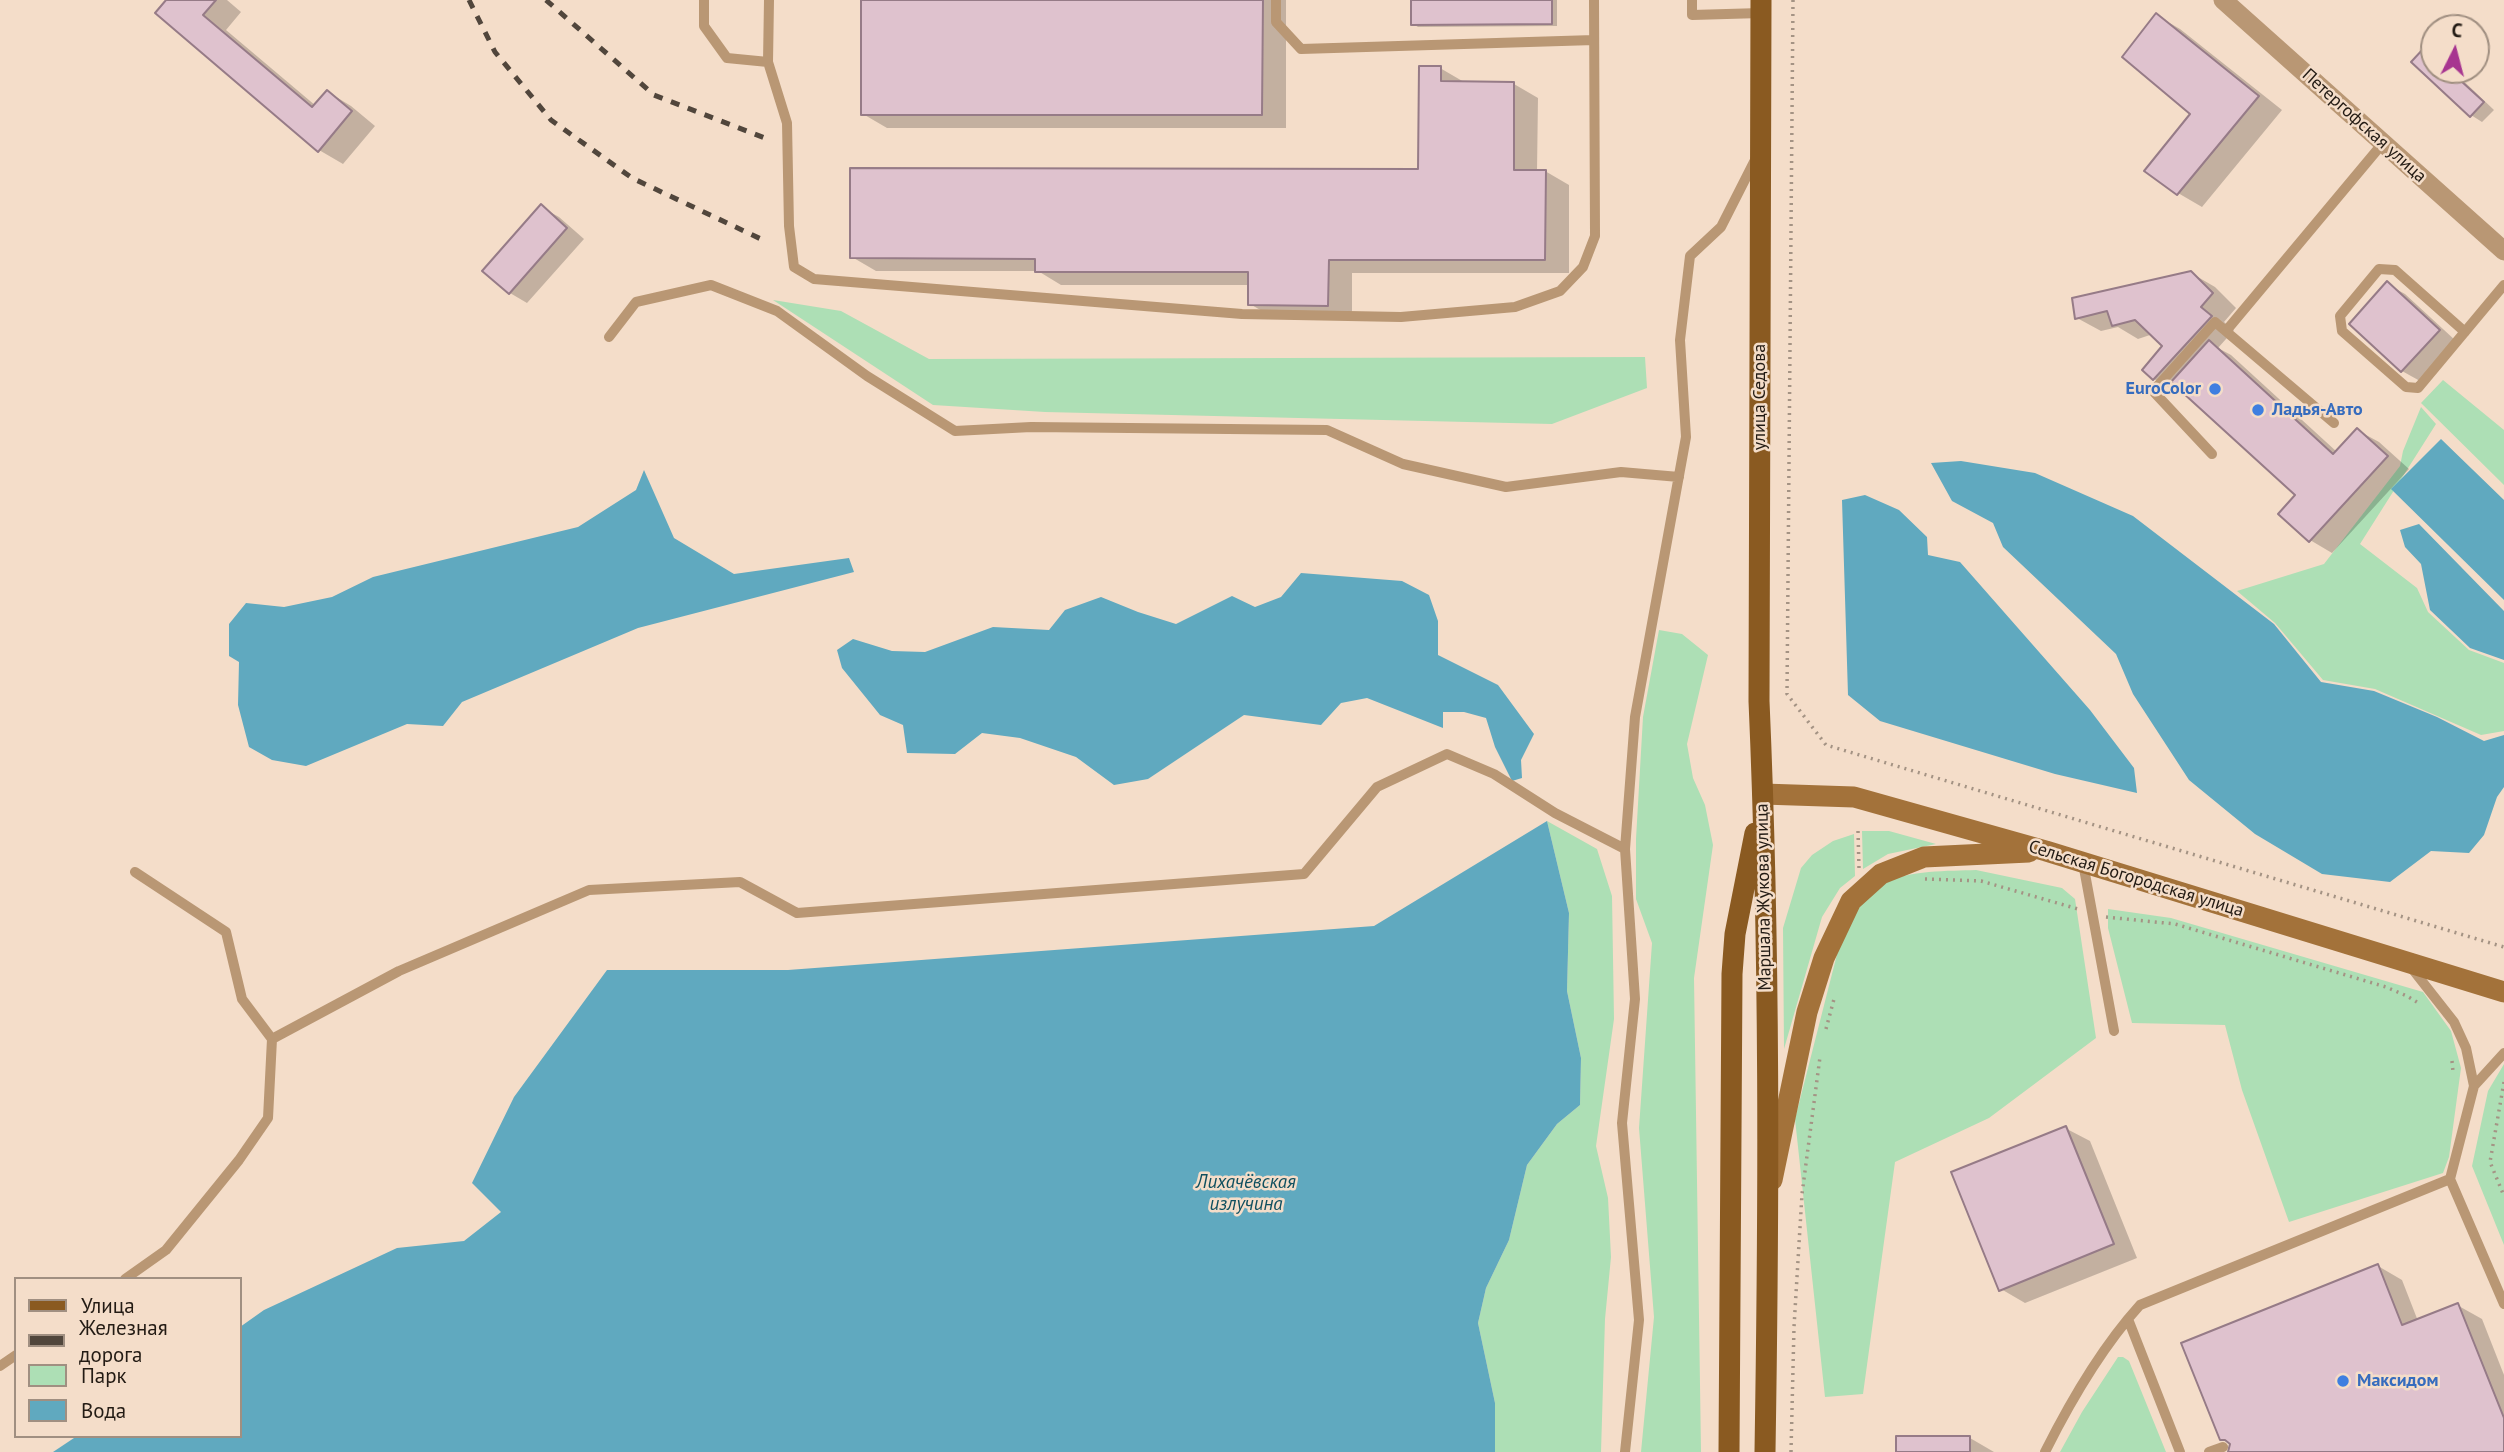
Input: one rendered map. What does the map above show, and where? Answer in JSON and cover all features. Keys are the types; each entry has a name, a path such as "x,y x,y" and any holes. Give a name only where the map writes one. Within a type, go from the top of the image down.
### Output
{"main road":[{"name":"улица Седова","path":"1761,6 1759,701 1763,794"},
{"name":"Сельская Богородская улица","path":"1763,794 1854,797 2046,851 2504,992"},
{"name":"Маршала Жукова улица","path":"1763,794 1769,1195 1765,1452"},
{"name":"Маршала Жукова улица","path":"1729,1452 1732,974 1735,934 1763,794"},
{"path":"1769,1195 1807,1012 1824,958 1851,901 1881,874 1924,858 2046,851"}],"street":[{"name":"Петергофская улица","path":"2223,0 2504,251"}],"lane":[{"path":"704,0 704,26 727,58 768,62"},
{"path":"769,0 768,62 787,123 789,226 794,267 814,279 1242,314 1401,317 1515,307 1560,291 1583,267 1595,236 1594,0"},
{"path":"1276,0 1276,22 1301,49 1594,40"},
{"path":"1692,0 1692,15 1761,6"},
{"path":"2226,331 2383,143"},
{"path":"1625,1452 1639,1320 1622,1123 1635,999 1625,849 1635,717 1686,437 1681,340 1690,256 1721,227 1760,151"},
{"path":"2465,332 2395,270 2379,268 2340,316 2342,331 2406,387 2418,388 2504,285"},
{"path":"609,337 636,302 711,285 776,311 867,376 955,431 1031,427 1327,430 1404,464 1506,487 1621,472 1678,477"},
{"path":"2212,454 2153,391 2215,322 2334,422"},
{"path":"272,1039 399,971 589,890 740,882 797,913 1304,874 1377,787 1447,754 1494,774 1555,813 1625,849"},
{"path":"2083,863 2114,1031"},
{"path":"128,1277 166,1250 239,1160 268,1118 272,1039 242,999 226,932 135,872"},
{"path":"2407,962 2454,1022 2466,1048 2474,1086 2450,1179 2504,1304"},
{"path":"2474,1086 2504,1053"},
{"path":"2045,1452 2074,1398 2140,1305 2450,1179"},
{"path":"2128,1319 2180,1452"},
{"path":"2209,1452 2223,1447"}],"path":[{"path":"1793,0 1787,694 1826,745 2504,947"},
{"path":"1858,831 1859,873"},
{"path":"1922,879 1981,881 2113,919 2175,924 2386,987 2407,996 2428,1010"},
{"path":"1826,1029 1837,989"},
{"path":"1791,1452 1794,1327 1802,1194 1821,1056"},
{"path":"2452,1060 2454,1072"},
{"path":"2504,1082 2490,1162 2504,1196"}],"green space":[{"path":"773,300 841,311 929,359 1645,357 1647,388 1552,424 1045,412 933,405"},
{"path":"2443,380 2504,430 2504,485 2421,403"},
{"path":"2421,407 2436,424 2360,544 2417,588 2428,612 2469,650 2504,663 2504,731 2481,735 2375,689 2323,680 2275,623 2237,591 2324,564 2400,466 2403,451"},
{"path":"1659,630 1682,634 1708,655 1687,744 1693,778 1705,805 1713,845 1694,978 1701,1452 1641,1452 1654,1317 1639,1128 1652,943 1636,899 1636,839 1643,717"},
{"path":"1547,821 1597,849 1612,896 1614,1019 1596,1146 1608,1198 1611,1257 1605,1319 1601,1452 1495,1452 1495,1403 1478,1323 1486,1288 1509,1240 1527,1165 1557,1124 1580,1105 1581,1058 1567,991 1569,913"},
{"path":"1862,831 1889,831 1936,844 1888,854 1863,869"},
{"path":"1854,834 1855,876 1840,888 1822,917 1784,1049 1783,928 1801,868 1812,855 1833,841"},
{"path":"1976,870 2062,888 2075,899 2096,1038 1989,1118 1895,1162 1863,1394 1825,1397 1795,1119 1845,923 1867,895 1884,883 1929,872"},
{"path":"2108,909 2171,918 2423,992 2451,1031 2461,1068 2449,1157 2443,1173 2289,1222 2242,1090 2225,1025 2132,1023 2108,928"},
{"path":"2504,1064 2504,1245 2472,1166 2488,1091"},
{"path":"2118,1357 2129,1361 2166,1452 2060,1452 2082,1412"}],"water":[{"path":"2441,439 2504,500 2504,600 2391,489"},
{"path":"1961,461 2035,473 2133,516 2274,624 2321,682 2374,691 2437,717 2484,741 2504,735 2504,787 2497,797 2484,835 2469,853 2431,851 2390,882 2322,874 2255,834 2189,780 2133,694 2116,654 2003,547 1993,523 1952,501 1931,463"},
{"path":"644,470 674,538 734,574 849,558 854,572 638,628 462,702 443,726 407,724 306,766 272,760 249,747 238,705 239,662 229,656 229,624 246,603 284,607 332,597 373,577 578,527 636,490"},
{"path":"1865,495 1899,510 1927,537 1928,555 1960,562 2090,710 2134,768 2137,793 2055,774 1880,721 1848,695 1842,500"},
{"path":"2419,524 2504,611 2504,660 2470,648 2430,610 2421,564 2405,547 2400,530"},
{"path":"1301,573 1402,581 1429,595 1438,621 1438,655 1498,685 1534,734 1521,760 1522,778 1512,781 1495,747 1486,718 1464,712 1443,712 1443,728 1367,698 1341,703 1321,725 1244,715 1148,779 1114,785 1076,757 1020,738 982,733 955,754 907,753 903,725 880,715 842,668 837,650 853,639 892,651 925,652 993,627 1049,630 1065,610 1101,597 1176,624 1232,596 1255,607 1281,597"},
{"name":"Лихачёвская излучина","path":"1547,821 1569,913 1567,991 1581,1058 1580,1105 1557,1124 1527,1165 1509,1240 1486,1288 1478,1323 1495,1403 1495,1452 53,1452 74,1438 242,1438 242,1326 264,1310 397,1248 464,1241 501,1212 472,1183 514,1097 607,970 788,970 1374,926"}],"building":[{"path":"166,0 216,0 203,15 312,107 327,90 352,111 318,152 155,13"},
{"path":"861,0 1263,0 1262,115 861,115"},
{"path":"1411,0 1552,0 1552,24 1411,25"},
{"path":"2156,13 2259,96 2177,195 2144,171 2190,114 2122,57"},
{"path":"2420,52 2420,70 2411,62"},
{"path":"1419,66 1441,66 1441,81 1514,82 1514,170 1546,170 1545,260 1329,260 1328,306 1248,305 1248,272 1035,272 1035,259 850,258 850,168 1418,169"},
{"path":"2435,84 2464,84 2484,102 2470,117"},
{"path":"541,204 567,228 509,294 482,271"},
{"path":"2191,271 2213,293 2201,307 2212,316 2153,380 2142,370 2162,346 2135,320 2112,326 2107,311 2075,319 2072,298"},
{"path":"2387,281 2440,330 2401,372 2349,324"},
{"path":"2209,340 2333,454 2357,428 2388,456 2309,542 2278,514 2295,495 2171,382"},
{"path":"2066,1126 2114,1244 1999,1291 1951,1172"},
{"name":"Максидом","path":"2378,1264 2402,1325 2458,1303 2504,1418 2504,1452 2228,1452 2230,1444 2220,1440 2181,1343"},
{"path":"1896,1436 1970,1436 1970,1452 1896,1452"}],"railway":[{"path":"469,0 495,52 551,120 632,178 763,240"},
{"path":"546,0 654,95 770,140"}],"place":[{"name":"EuroColor","path":"2215,389"},
{"name":"Ладья-Авто","path":"2258,410"},
{"name":"Максидом","path":"2343,1381"}]}
